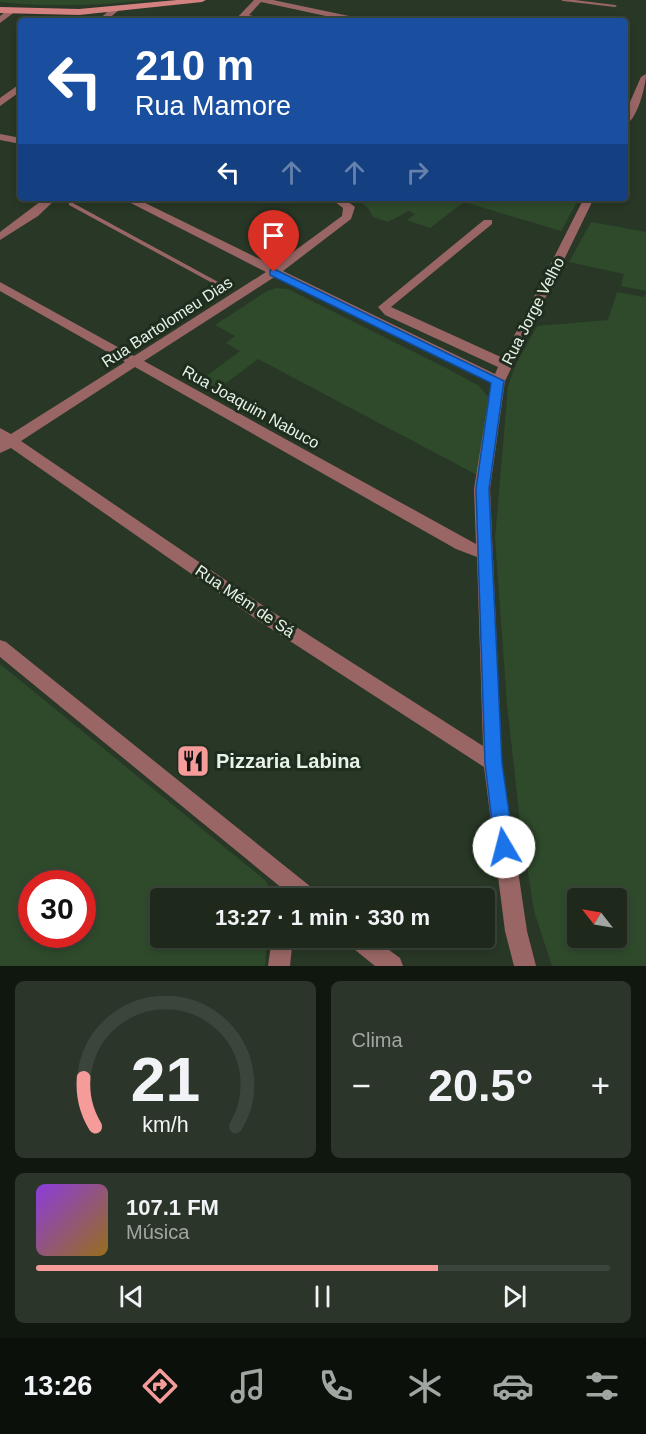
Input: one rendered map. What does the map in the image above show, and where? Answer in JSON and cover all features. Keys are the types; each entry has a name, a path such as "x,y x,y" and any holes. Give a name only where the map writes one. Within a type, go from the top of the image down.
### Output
{"main road":[{"path":"0,10 52,13 115,10 202,0"}],"street":[{"path":"242,18 260,0 350,18"},
{"path":"105,18 115,10"},
{"path":"0,20 12,11"},
{"path":"346,17 357,18"},
{"path":"628,116 646,77"},
{"path":"0,103 18,88"},
{"path":"628,94 637,96"},
{"path":"0,137 18,140"},
{"path":"0,237 49,201"},
{"path":"132,201 498,381"},
{"name":"Rua Bartolomeu Dias","path":"4,440 134,363 274,272 347,217 349,207 340,201"},
{"name":"Rua Jorge Velho","path":"525,966 516,931 493,763 482,489 498,381 588,201"},
{"path":"488,222 384,307 389,312 506,365"},
{"name":"Rua Joaquim Nabuco","path":"0,286 462,545 486,554"},
{"name":"Rua Mém de Sá","path":"4,440 262,614 493,763"},
{"path":"0,647 286,888"},
{"path":"279,966 282,948"},
{"path":"370,948 392,966"}],"lane":[{"path":"563,0 615,6"},
{"path":"71,204 218,284"}],"green space":[{"path":"0,0 148,0 93,5 55,5 18,4 0,2"},
{"path":"360,201 577,201 561,231 464,202 430,228 407,220 415,214 409,211 388,222 373,217 368,208"},
{"path":"591,222 646,232 646,291 621,286 624,274 569,262"},
{"path":"276,288 288,289 479,386 490,399 477,475 258,359 213,393 196,384 240,351 226,343 235,336 215,325 267,291"},
{"path":"617,292 644,297 646,294 646,966 552,966 534,911 520,822 507,704 495,538 508,386 516,364 537,326 608,320"},
{"path":"0,664 266,881 269,888 150,888 150,948 266,948 265,966 0,966"}],"place":[{"name":"Pizzaria Labina","path":"193,761"}],"route":[{"path":"274,272 498,381 482,489 493,763 504,847"}]}
